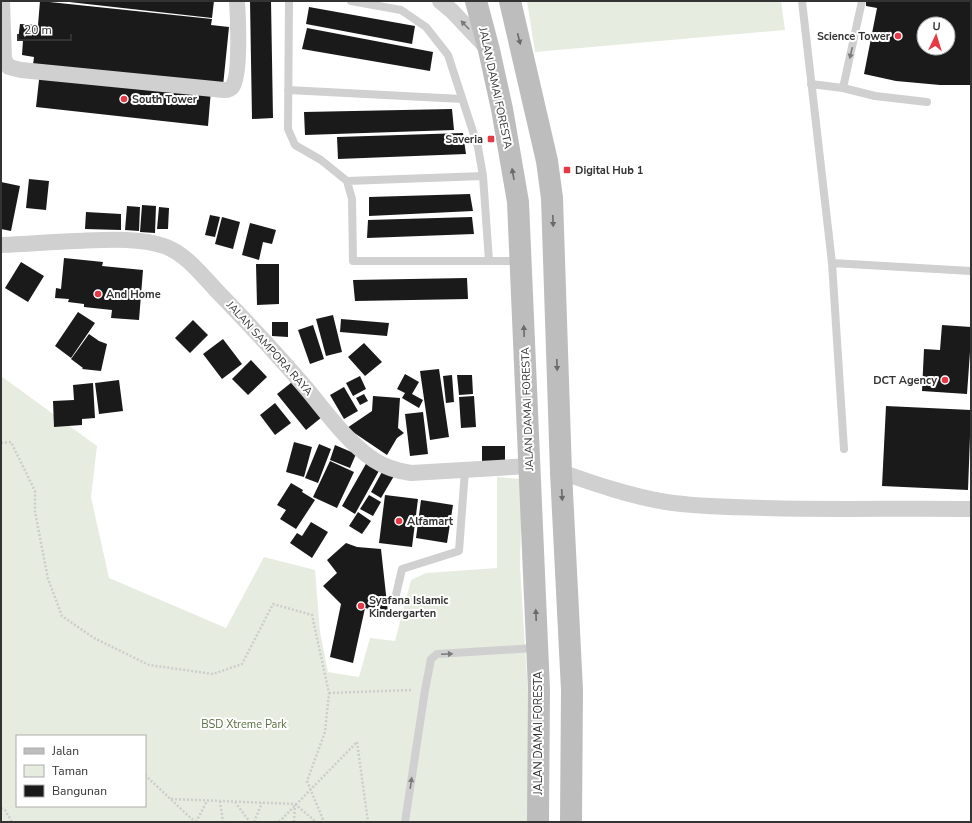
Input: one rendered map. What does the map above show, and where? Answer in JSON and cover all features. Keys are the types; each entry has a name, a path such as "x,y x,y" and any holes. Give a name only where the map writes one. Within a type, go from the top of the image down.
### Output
{"main road":[{"name":"JALAN DAMAI FORESTA","path":"476,1 502,109 518,202 537,648 538,822"},
{"path":"510,1 547,161 552,198 561,472 572,690 571,822"},
{"path":"518,202 552,198"},
{"path":"538,690 572,690"}],"street":[{"path":"2,1 4,60 9,67 21,70 224,90 234,86 236,76 238,33 237,1"},
{"path":"440,1 452,11 489,50"},
{"name":"JALAN SAMPORA RAYA","path":"1,245 100,240 124,240 162,245 175,251 192,264 256,331 334,423 357,447 373,460 384,466 411,473 530,466"},
{"path":"561,472 606,487 643,497 666,502 721,507 817,510 971,509"}],"lane":[{"path":"289,1 288,129 295,145 321,160 347,181 352,199 353,261 521,261"},
{"path":"351,1 401,10 426,27 448,55 478,147 483,176 489,261"},
{"path":"802,1 832,263 844,450"},
{"path":"843,88 862,1"},
{"path":"811,84 843,88 875,96 927,102"},
{"path":"288,90 462,99"},
{"path":"347,181 483,176"},
{"path":"832,263 971,270"},
{"path":"396,599 402,569 459,551 465,470"},
{"path":"405,822 431,659 437,654 537,648"}],"path":[{"path":"1,443 11,442 36,491 35,512 48,579 62,616 94,638 149,666 213,674 242,664 273,604 312,615 329,693 325,732 307,781 324,822"},
{"path":"329,693 425,690"},
{"path":"279,822 357,742 368,822"},
{"path":"146,776 196,822 207,801"},
{"path":"171,799 295,804 316,822"},
{"path":"220,801 223,822"},
{"path":"234,802 250,822"},
{"path":"254,822 262,803"},
{"path":"294,822 295,804"},
{"path":"1,808 5,810 12,822"}],"green space":[{"path":"527,1 781,1 785,30 535,52"},
{"name":"BSD Xtreme Park","path":"1,376 97,446 91,497 109,578 226,628 264,557 315,570 320,632 328,672 359,677 370,638 395,641 411,580 426,573 497,568 497,477 522,479 520,567 534,789 530,822 1,822"}],"building":[{"path":"40,1 212,19 211,25 229,27 223,86 33,65 34,57 22,55 23,40 18,40 20,24 38,25"},
{"path":"69,1 214,1 212,18"},
{"path":"250,1 271,1 273,118 252,119"},
{"name":"Science Tower","path":"866,1 971,1 971,85 940,85 896,81 864,74 877,8 866,6"},
{"path":"309,7 415,26 412,44 306,24"},
{"path":"307,28 433,52 430,71 302,49"},
{"name":"South Tower","path":"40,71 211,90 208,126 36,107"},
{"path":"452,109 454,130 305,135 304,112"},
{"path":"463,133 466,154 338,159 337,137"},
{"path":"29,179 49,181 46,210 26,208"},
{"path":"1,182 20,186 11,231 1,229"},
{"path":"470,194 473,211 369,216 369,197"},
{"path":"142,205 156,206 155,233 140,232"},
{"path":"127,206 140,207 139,231 125,230"},
{"path":"159,207 169,208 168,229 157,229"},
{"path":"86,212 121,214 121,230 85,229"},
{"path":"210,215 220,217 215,237 205,235"},
{"path":"222,217 240,222 233,249 215,244"},
{"path":"472,217 474,234 367,238 368,220"},
{"path":"250,223 276,230 272,244 263,242 259,260 242,255"},
{"name":"And Home","path":"64,258 103,262 102,266 143,270 139,320 111,318 112,310 84,307 84,304 68,302 69,299 55,298 56,288 61,289"},
{"path":"21,262 44,276 28,302 5,288"},
{"path":"256,264 279,264 279,304 257,305"},
{"path":"467,278 468,299 355,301 353,280"},
{"path":"78,312 95,323 71,358 55,346"},
{"path":"333,315 342,352 326,356 316,319"},
{"path":"341,319 389,323 387,336 340,332"},
{"path":"193,320 208,335 190,353 175,338"},
{"path":"272,322 288,322 288,337 272,336"},
{"path":"313,325 324,359 310,364 298,330"},
{"name":"DCT Agency","path":"942,325 971,327 971,352 967,394 922,391 924,349 940,350"},
{"path":"89,334 99,341 107,344 101,371 82,369 83,368 71,359"},
{"path":"223,339 242,364 222,379 203,354"},
{"path":"364,343 382,362 365,376 348,357"},
{"path":"251,360 267,377 248,395 232,379"},
{"path":"439,369 449,437 430,440 420,371"},
{"path":"405,374 419,382 412,394 423,400 419,408 402,398 405,393 397,389"},
{"path":"452,375 454,402 446,403 443,376"},
{"path":"457,375 472,375 473,394 459,395"},
{"path":"360,376 366,389 353,396 346,383"},
{"path":"119,380 123,411 99,414 95,383"},
{"path":"292,382 322,417 306,430 277,394"},
{"path":"93,383 95,418 82,419 82,425 54,427 53,401 74,400 73,385"},
{"path":"344,387 358,411 344,419 330,395"},
{"path":"364,394 368,401 360,405 356,398"},
{"path":"373,396 400,398 398,428 404,433 397,438 387,455 347,428 372,411"},
{"path":"474,396 476,427 461,428 459,397"},
{"path":"275,403 291,423 275,435 260,415"},
{"path":"886,406 971,410 968,490 882,486"},
{"path":"423,412 428,454 410,456 405,414"},
{"path":"294,442 312,447 304,477 286,472"},
{"path":"319,444 331,449 318,483 305,478"},
{"path":"335,445 356,454 350,468 330,460"},
{"path":"482,446 505,446 505,462 482,463"},
{"path":"330,461 354,472 337,508 313,497"},
{"path":"367,462 380,469 355,514 342,506"},
{"path":"383,470 394,476 381,498 371,492"},
{"path":"291,483 303,490 302,492 315,500 296,529 280,519 286,510 277,505"},
{"path":"369,495 381,502 373,516 360,509"},
{"name":"Alfamart","path":"385,495 418,499 412,547 379,543"},
{"path":"421,500 453,505 447,543 416,538"},
{"path":"358,512 371,521 362,534 349,526"},
{"path":"311,522 328,532 312,558 290,543 297,533 302,536"},
{"path":"346,543 357,547 381,549 388,613 365,608 353,663 330,657 341,604 323,586 337,573 327,560"}],"place":[{"name":"Science Tower","path":"898,36"},
{"name":"South Tower","path":"124,99"},
{"name":"Saveria","path":"491,139"},
{"name":"Digital Hub 1","path":"567,170"},
{"name":"And Home","path":"98,294"},
{"name":"DCT Agency","path":"945,380"},
{"name":"Alfamart","path":"399,521"},
{"name":"Syafana Islamic Kindergarten","path":"361,606"}]}
